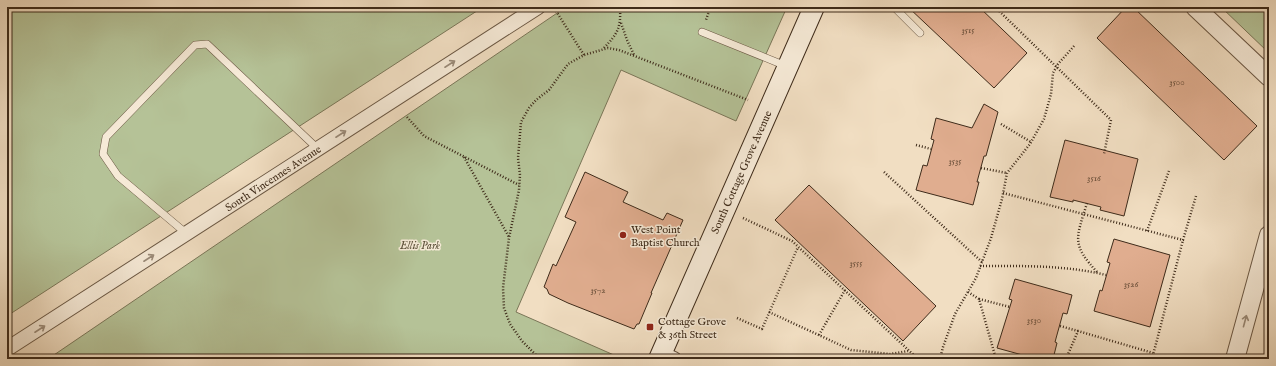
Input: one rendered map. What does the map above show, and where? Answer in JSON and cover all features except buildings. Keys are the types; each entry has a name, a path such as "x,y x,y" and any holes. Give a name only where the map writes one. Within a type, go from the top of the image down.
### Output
{"main road":[{"name":"South Cottage Grove Avenue","path":"665,357 814,7"}],"street":[{"name":"South Vincennes Avenue","path":"7,349 538,7"},
{"path":"1195,7 1269,77"},
{"path":"1235,359 1269,235"}],"lane":[{"path":"894,7 920,33"},
{"path":"702,32 788,66"},
{"path":"186,234 118,176 103,154 106,137 195,45 207,44 318,149"}],"path":[{"path":"620,7 621,23 634,56"},
{"path":"700,7 709,11 702,32"},
{"path":"994,7 1111,120 1104,154"},
{"path":"556,11 584,55"},
{"path":"604,49 615,36 621,23"},
{"path":"940,359 955,314 976,278 991,238 1007,173 1031,142 1044,119 1051,94 1053,73 1056,66 1075,45"},
{"path":"540,359 522,341 510,324 504,308 503,288 509,238 520,185 518,151 520,130 524,116 536,100 556,81 568,64 584,55 608,48 619,50 680,75 748,100"},
{"path":"407,117 424,136 520,185"},
{"path":"1001,124 1031,142"},
{"path":"916,144 931,149"},
{"path":"464,157 509,238"},
{"path":"980,168 1007,173"},
{"path":"1147,230 1169,171"},
{"path":"884,172 982,262"},
{"path":"1003,193 1184,240"},
{"path":"1152,359 1196,196"},
{"path":"1087,204 1077,235 1080,251 1099,274"},
{"path":"743,218 792,241 918,359"},
{"path":"737,318 762,329 798,247"},
{"path":"980,266 1052,266 1084,270 1106,275"},
{"path":"819,335 845,290"},
{"path":"968,292 978,299 1010,307"},
{"path":"978,299 996,359"},
{"path":"769,312 851,350 890,354 909,351"},
{"path":"1060,326 1153,353"},
{"path":"1066,359 1078,331"}],"green space":[{"path":"7,7 483,7 7,316"},
{"name":"Ellis Park","path":"566,7 787,7 736,121 621,70 516,312 623,359 48,359"},
{"path":"1221,7 1269,7 1269,53"}],"place":[{"name":"West Point Baptist Church","path":"623,235"},
{"name":"Cottage Grove & 36th Street","path":"650,327"}]}
